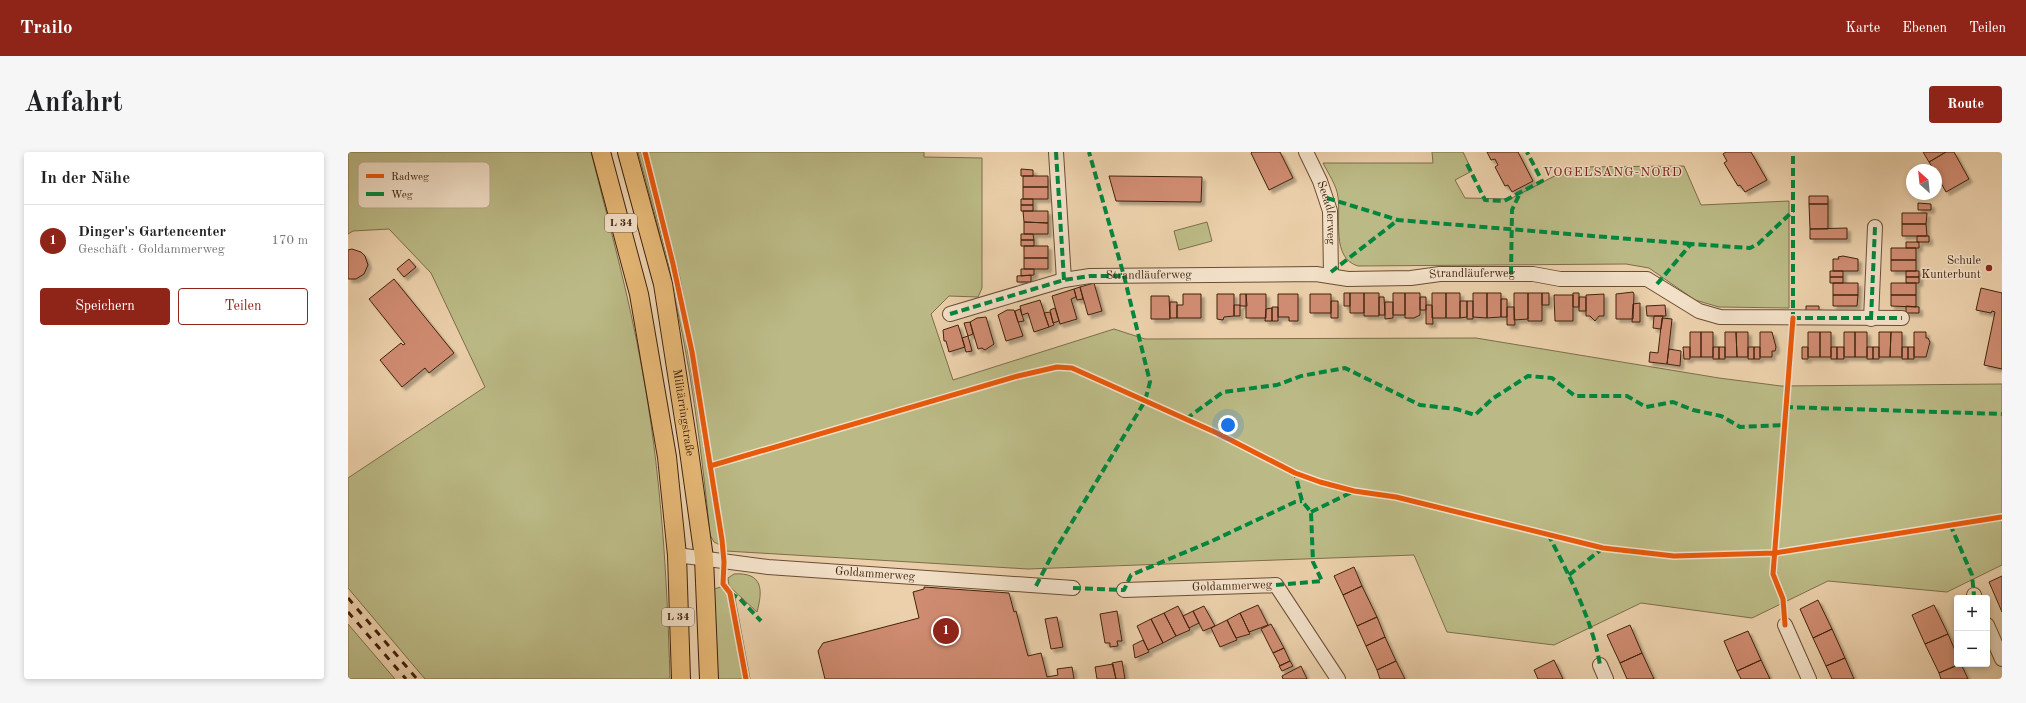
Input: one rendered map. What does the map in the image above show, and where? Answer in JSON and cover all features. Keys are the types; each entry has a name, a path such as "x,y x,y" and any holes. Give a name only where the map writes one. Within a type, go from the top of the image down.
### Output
{"main road":[{"name":"Militärringstraße","path":"601,152 639,294 667,457 677,555 681,679"},
{"name":"Militärringstraße","path":"627,152 662,284 690,451 704,558 708,679"}],"street":[{"path":"1056,152 1064,280"},
{"name":"Seeadlerweg","path":"1306,152 1320,181 1330,211 1331,276"},
{"path":"1871,319 1875,227"},
{"name":"Strandläuferweg","path":"950,314 1064,280 1090,276 1316,274 1348,279 1411,278 1440,274 1533,274 1560,279 1647,279 1699,311 1720,317 1902,318"},
{"name":"Goldammerweg","path":"677,555 768,567 1073,588"},
{"name":"Goldammerweg","path":"1124,590 1276,585 1338,679"},
{"path":"1785,625 1809,679"},
{"path":"1990,631 2002,659"},
{"path":"1600,665 1606,679"}],"shaded area":[{"path":"348,152 591,152 631,314 649,408 665,562 670,679 425,679 348,588 348,478 485,387 431,273 389,229 353,231 348,234"},
{"path":"638,152 641,152 683,323 720,545 714,542 710,535 690,376 678,312 655,215"},
{"path":"648,152 924,152 924,157 982,158 982,288 978,297 949,296 931,314 953,380 1114,329 1145,339 1476,338 1719,378 1781,386 2002,384 2002,565 1947,592 1828,581 1752,618 1641,603 1554,645 1447,632 1414,555 1028,569 726,551 698,374 680,278"},
{"path":"1432,152 1463,152 1472,171 1455,180 1465,198 1510,199 1572,167 1684,166 1701,205 1789,201 1789,308 1719,307 1695,300 1649,268 1626,264 1358,266 1350,262 1344,255 1339,237 1339,206 1337,193 1323,163 1433,163"},
{"path":"1207,222 1212,241 1179,250 1174,231"},
{"path":"734,574 744,574 756,579 760,590 757,612 729,586 728,578"},
{"path":"721,587 728,595 735,598 750,679 718,679 714,589"},
{"path":"348,624 395,679 348,679"}],"building":[{"path":"1280,152 1293,178 1269,190 1251,153"},
{"path":"1487,152 1518,152 1533,181 1512,192 1508,185 1505,186 1495,167 1498,165 1495,159 1491,160"},
{"path":"1726,152 1751,152 1767,180 1745,192 1740,185 1738,186 1724,163 1727,161 1723,154"},
{"path":"1923,152 1946,152 1929,162"},
{"path":"1946,152 1954,152 1969,179 1946,192 1942,185 1942,164 1930,164 1929,162"},
{"path":"1021,169 1033,170 1033,176 1021,176"},
{"path":"1023,176 1048,176 1048,187 1023,187"},
{"path":"1109,176 1202,177 1201,202 1116,201"},
{"path":"1023,187 1048,187 1048,199 1023,199"},
{"path":"1809,196 1828,196 1828,204 1809,204"},
{"path":"1021,199 1033,199 1033,205 1021,205"},
{"path":"1918,203 1931,204 1931,210 1918,210"},
{"path":"1809,204 1828,204 1828,229 1810,229"},
{"path":"1021,205 1033,205 1033,211 1021,211"},
{"path":"1023,211 1048,211 1048,223 1024,222"},
{"path":"1902,213 1927,213 1926,224 1902,224"},
{"path":"1024,222 1048,223 1048,234 1024,234"},
{"path":"1902,224 1926,224 1927,236 1902,236"},
{"path":"1847,228 1847,239 1810,239 1810,229"},
{"path":"1021,234 1033,234 1034,240 1021,240"},
{"path":"1917,236 1929,236 1929,242 1917,242"},
{"path":"1021,240 1034,240 1034,246 1021,246"},
{"path":"1906,242 1919,242 1919,248 1906,248"},
{"path":"1024,246 1048,246 1048,258 1024,258"},
{"path":"1891,248 1916,248 1916,260 1891,260"},
{"path":"352,249 361,252 365,256 368,265 364,274 356,279 348,279 348,250"},
{"path":"1843,256 1858,259 1858,271 1833,271 1833,259 1839,259 1838,257"},
{"path":"1024,258 1048,258 1048,269 1024,269"},
{"path":"409,259 416,267 404,277 397,269"},
{"path":"1891,260 1916,260 1916,271 1891,271"},
{"path":"1021,269 1034,269 1034,275 1021,276"},
{"path":"1830,271 1843,271 1843,277 1830,277"},
{"path":"1906,271 1919,271 1919,277 1906,277"},
{"path":"1031,275 1031,282 1017,282 1017,276"},
{"path":"1830,277 1843,277 1843,283 1830,283"},
{"path":"1906,277 1919,277 1919,283 1906,283"},
{"path":"394,279 454,353 429,373 425,368 402,387 380,360 401,343 403,345 405,344 369,299"},
{"path":"1094,283 1102,311 1088,315 1080,287"},
{"path":"1833,283 1858,283 1858,295 1833,295"},
{"path":"1891,283 1916,283 1916,295 1891,295"},
{"path":"1080,287 1083,299 1077,300 1074,289"},
{"path":"1981,288 2002,293 2002,369 1984,365 1995,312 1992,311 1991,313 1976,310"},
{"path":"1074,289 1076,297 1071,299 1077,319 1060,324 1052,296"},
{"path":"1633,292 1633,319 1616,319 1616,294"},
{"path":"1344,293 1350,293 1350,306 1344,306"},
{"path":"1350,293 1364,293 1364,313 1350,313"},
{"path":"1364,293 1379,293 1379,316 1364,316"},
{"path":"1393,293 1405,293 1405,315 1393,315"},
{"path":"1405,293 1420,293 1420,315 1414,318 1405,318"},
{"path":"1432,293 1446,293 1446,318 1432,318"},
{"path":"1446,293 1460,293 1460,318 1446,318"},
{"path":"1473,293 1487,293 1487,318 1473,317"},
{"path":"1487,293 1501,293 1501,317 1487,318"},
{"path":"1514,293 1528,293 1528,319 1514,320"},
{"path":"1528,293 1542,293 1542,321 1528,321"},
{"path":"1542,293 1549,293 1549,305 1542,305"},
{"path":"1573,293 1579,293 1579,307 1573,307"},
{"path":"1183,294 1201,294 1201,318 1177,318 1177,305 1183,305"},
{"path":"1217,294 1234,294 1234,316 1224,317 1223,320 1217,319"},
{"path":"1240,294 1246,294 1247,306 1240,306"},
{"path":"1246,294 1266,294 1266,318 1246,318"},
{"path":"1278,294 1298,294 1298,321 1289,321 1289,317 1278,317"},
{"path":"1310,294 1331,294 1331,313 1310,313"},
{"path":"1604,294 1604,316 1599,316 1595,321 1590,316 1586,316 1586,295"},
{"path":"1554,295 1573,295 1573,321 1555,321"},
{"path":"1833,295 1858,295 1857,306 1833,306"},
{"path":"1891,295 1916,295 1916,307 1891,306"},
{"path":"1151,296 1169,296 1170,319 1151,319"},
{"path":"1379,297 1384,297 1385,315 1379,315"},
{"path":"1420,297 1426,297 1426,310 1420,310"},
{"path":"1579,297 1586,297 1586,311 1579,311"},
{"path":"1501,299 1507,299 1507,317 1501,317"},
{"path":"1040,300 1049,327 1034,332 1028,313 1022,315 1020,306"},
{"path":"1331,301 1338,301 1338,318 1331,318"},
{"path":"1460,301 1467,301 1467,317 1460,318"},
{"path":"1467,301 1473,301 1473,319 1467,319"},
{"path":"1170,302 1177,302 1177,318 1170,318"},
{"path":"1385,302 1393,302 1393,318 1385,319"},
{"path":"1640,303 1640,322 1632,322 1633,304"},
{"path":"1234,305 1240,305 1240,316 1234,316"},
{"path":"1426,305 1432,305 1433,324 1426,324"},
{"path":"1665,305 1666,316 1647,316 1646,306"},
{"path":"1806,306 1819,306 1819,312 1806,312"},
{"path":"1906,306 1919,307 1919,313 1906,313"},
{"path":"1272,307 1278,307 1278,321 1272,321"},
{"path":"1507,307 1514,307 1515,325 1507,325"},
{"path":"1055,308 1059,321 1053,323 1050,310"},
{"path":"1272,308 1272,321 1265,321 1266,309"},
{"path":"1020,309 1024,321 1018,322 1015,311"},
{"path":"1007,310 1014,310 1023,336 1006,341 998,315"},
{"path":"1050,312 1054,325 1049,327 1044,313"},
{"path":"1654,316 1663,316 1661,329 1653,328"},
{"path":"986,317 994,344 985,350 982,348 978,349 970,322 977,318"},
{"path":"1662,318 1672,319 1667,364 1649,362 1650,352 1658,353"},
{"path":"970,322 973,334 968,336 964,323"},
{"path":"958,325 965,347 949,352 946,341 944,341 943,330"},
{"path":"1690,332 1701,332 1701,357 1690,357"},
{"path":"1701,332 1713,332 1713,357 1701,357"},
{"path":"1725,332 1736,332 1737,357 1725,357"},
{"path":"1736,332 1748,332 1748,357 1737,357"},
{"path":"1760,332 1772,332 1776,347 1775,351 1772,351 1772,357 1760,357"},
{"path":"1808,332 1820,332 1820,357 1808,357"},
{"path":"1820,332 1831,332 1831,357 1820,357"},
{"path":"1844,332 1855,332 1855,357 1844,357"},
{"path":"1855,332 1867,332 1867,357 1855,357"},
{"path":"1879,332 1891,332 1890,357 1879,357"},
{"path":"1891,332 1902,332 1902,357 1890,357"},
{"path":"1914,332 1926,332 1926,338 1928,338 1930,342 1926,357 1914,357"},
{"path":"968,336 972,351 966,352 962,338"},
{"path":"1683,347 1690,347 1690,359 1684,359"},
{"path":"1713,347 1719,347 1719,359 1713,359"},
{"path":"1719,347 1725,347 1725,359 1719,359"},
{"path":"1748,347 1754,347 1754,359 1748,359"},
{"path":"1754,347 1760,347 1760,359 1754,359"},
{"path":"1802,347 1808,347 1808,359 1802,359"},
{"path":"1831,347 1837,347 1837,359 1831,359"},
{"path":"1837,347 1844,347 1844,359 1837,359"},
{"path":"1867,347 1873,347 1873,359 1867,359"},
{"path":"1873,347 1879,347 1879,359 1873,359"},
{"path":"1902,347 1908,347 1908,359 1902,359"},
{"path":"1908,347 1914,347 1914,359 1908,359"},
{"path":"1669,349 1681,351 1680,366 1667,364"},
{"path":"1354,567 1362,586 1343,595 1334,576"},
{"path":"2002,576 2002,612 1989,582"},
{"path":"1362,586 1377,617 1357,626 1343,595"},
{"path":"924,587 1009,593 1014,612 1016,611 1028,656 1041,653 1047,677 1058,675 1057,669 1072,667 1074,679 825,679 818,651 823,643 919,618 913,592 924,589"},
{"path":"1818,600 1832,629 1813,638 1800,609"},
{"path":"1258,605 1268,625 1249,632 1240,613"},
{"path":"1934,605 1948,634 1925,644 1912,615"},
{"path":"1178,606 1190,630 1176,636 1164,613"},
{"path":"1204,606 1215,626 1203,631 1193,611"},
{"path":"1117,611 1122,641 1117,641 1118,646 1110,647 1110,643 1105,643 1100,614"},
{"path":"1193,611 1199,623 1189,628 1183,616"},
{"path":"1164,613 1176,636 1163,643 1151,619"},
{"path":"1240,613 1250,634 1236,638 1227,620"},
{"path":"1057,617 1063,647 1051,649 1045,619"},
{"path":"1377,617 1385,637 1366,646 1357,626"},
{"path":"1151,619 1163,643 1148,650 1137,626"},
{"path":"1227,620 1237,640 1220,647 1211,628"},
{"path":"1271,624 1284,648 1273,653 1261,629"},
{"path":"1630,625 1642,653 1620,663 1607,635"},
{"path":"1832,629 1845,658 1826,666 1813,638"},
{"path":"1748,631 1761,660 1737,671 1724,641"},
{"path":"1948,634 1954,648 1954,666 1939,673 1925,644"},
{"path":"1385,637 1396,661 1377,670 1366,646"},
{"path":"1143,640 1149,652 1135,658 1133,645"},
{"path":"1284,648 1290,661 1280,666 1273,653"},
{"path":"1642,653 1654,679 1627,679 1620,663"},
{"path":"1845,658 1854,679 1832,679 1826,666"},
{"path":"1554,660 1563,679 1538,679 1534,670"},
{"path":"1761,660 1770,679 1741,679 1737,671"},
{"path":"1122,661 1125,679 1116,679 1112,663"},
{"path":"1290,661 1293,666 1282,671 1279,666"},
{"path":"1396,661 1405,679 1380,679 1377,670"},
{"path":"1113,664 1116,679 1097,679 1095,667"},
{"path":"1301,666 1307,679 1283,679 1282,676"},
{"path":"1954,667 1962,667 1968,679 1941,679 1939,673"}],"railway":[{"path":"348,598 417,679"},
{"path":"348,612 406,679"}],"marked path":[{"path":"1056,152 1064,280"},
{"path":"1036,586 1051,557 1145,401 1150,382 1124,276 1089,152"},
{"path":"1467,164 1485,200 1504,201 1542,181 1527,152"},
{"path":"1793,152 1793,320"},
{"path":"1511,274 1512,210 1520,193"},
{"path":"1327,198 1398,220 1691,244"},
{"path":"1657,284 1691,244 1750,248 1758,244 1793,211"},
{"path":"1331,272 1398,220"},
{"path":"1871,319 1875,227"},
{"path":"950,314 1064,280 1090,276 1124,276"},
{"path":"1793,318 1902,318"},
{"path":"1186,419 1223,392 1277,385 1301,376 1345,368 1420,405 1456,409 1475,415 1492,399 1528,376 1552,378 1575,396 1627,396 1646,407 1673,402 1693,410 1721,416 1740,427 1784,425"},
{"path":"1785,407 2002,414"},
{"path":"1276,585 1322,581 1313,562 1311,512 1302,501 1295,473"},
{"path":"1311,512 1354,491"},
{"path":"1073,588 1124,590 1131,575 1212,541 1295,502 1302,501"},
{"path":"1950,524 1972,575 1974,595"},
{"path":"1548,534 1572,581 1586,614 1600,665"},
{"path":"1569,575 1603,548"},
{"path":"730,593 739,598 761,621"}],"cycle path":[{"path":"645,152 673,264 692,352 722,540 724,562 723,584 730,593 746,679"},
{"path":"1785,625 1783,599 1773,574 1793,318"},
{"path":"710,466 1018,376 1057,367 1072,368 1219,434 1295,473 1320,482 1354,491 1396,497 1603,548 1674,556 1775,553 2002,517"}],"place":[{"name":"Schule Kunterbunt","path":"1989,268"},
{"name":"Dinger's Gartencenter","path":"946,631"}],"district":[{"name":"VOGELSANG-NORD","path":"1613,172"}]}
